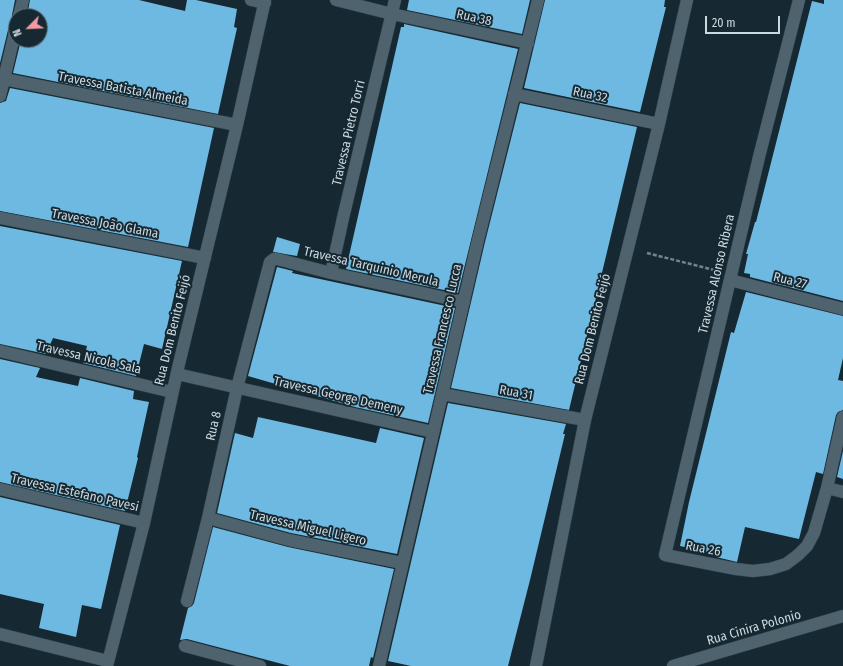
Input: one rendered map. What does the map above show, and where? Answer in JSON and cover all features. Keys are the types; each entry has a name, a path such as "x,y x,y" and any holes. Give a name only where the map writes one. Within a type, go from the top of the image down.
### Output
{"street":[{"path":"251,0 265,2"},
{"name":"Rua 38","path":"336,0 392,14 528,43"},
{"name":"Travessa Pietro Torri","path":"331,273 395,0"},
{"name":"Travessa Francesco Lucca","path":"379,666 442,394 538,0"},
{"name":"Rua Dom Benito Feijó","path":"536,666 585,420 659,124 687,0"},
{"name":"Travessa Alonso Ribera","path":"665,555 759,158 799,0"},
{"name":"Rua Dom Benito Feijó","path":"108,664 144,523 176,374 237,126 265,2"},
{"path":"0,96 11,48"},
{"name":"Travessa Batista Almeida","path":"4,79 237,126"},
{"name":"Rua 32","path":"514,94 659,124"},
{"name":"Travessa João Glama","path":"0,218 205,258"},
{"name":"Travessa Tarquinio Merula","path":"272,260 277,259 331,273 464,302"},
{"name":"Rua 8","path":"187,601 208,518 237,388 269,264 272,260"},
{"name":"Rua 27","path":"731,277 843,309"},
{"name":"Travessa Nicola Sala","path":"0,351 172,392"},
{"name":"Travessa George Demeny","path":"176,374 433,432"},
{"name":"Rua 31","path":"442,394 585,420"},
{"path":"843,417 827,488 843,492"},
{"name":"Rua 26","path":"665,555 736,570 753,571 770,569 786,564 807,546 814,533 827,488"},
{"name":"Travessa Estefano Pavesi","path":"0,489 144,523"},
{"name":"Travessa Miguel Ligero","path":"208,518 289,540 402,564"},
{"name":"Rua Cinira Polonio","path":"673,666 843,616"},
{"path":"0,634 108,664"},
{"path":"185,646 260,666"}],"path":[{"path":"627,248 731,277"}],"building":[{"path":"0,0 15,0 13,8 8,8 8,30 0,63"},
{"path":"30,0 139,0 185,11 187,0 196,0 237,9 234,27 237,28 218,114 13,73 19,48 48,48 48,8 28,8"},
{"path":"409,0 530,0 522,34 407,10"},
{"path":"545,0 665,0 664,7 666,7 640,112 524,88"},
{"path":"824,0 843,0 843,301 750,277 750,274 744,273 748,254 746,254 756,222 812,1 824,4"},
{"path":"404,24 518,49 458,293 346,269 401,27 404,27"},
{"path":"10,88 214,128 188,247 0,211 0,103 6,101"},
{"path":"520,103 637,127 569,410 451,388 485,242"},
{"path":"0,226 182,261 162,349 144,344 136,376 83,363 87,346 53,338 46,354 0,344"},
{"path":"277,237 300,244 297,256 273,252"},
{"path":"277,267 293,271 292,273 455,308 428,423 355,407 248,376"},
{"path":"746,292 843,316 843,358 838,380 843,381 843,410 838,412 836,415 823,474 816,472 799,539 745,527 737,562 716,557 716,554 680,546 689,502 731,332 734,333"},
{"path":"0,359 40,368 36,377 78,386 80,378 134,391 133,399 149,402 138,458 125,511 0,482"},
{"path":"448,403 566,424 563,434 565,434 508,666 411,666 388,661"},
{"path":"258,417 376,443 380,428 424,438 397,554 291,533 217,513 235,433 253,438"},
{"path":"843,451 843,479 837,477"},
{"path":"0,497 120,525 101,609 82,605 76,637 39,628 44,604 0,594"},
{"path":"213,527 288,547 394,569 373,658 371,657 369,666 290,666 187,639 180,640 188,608 194,603"}]}
